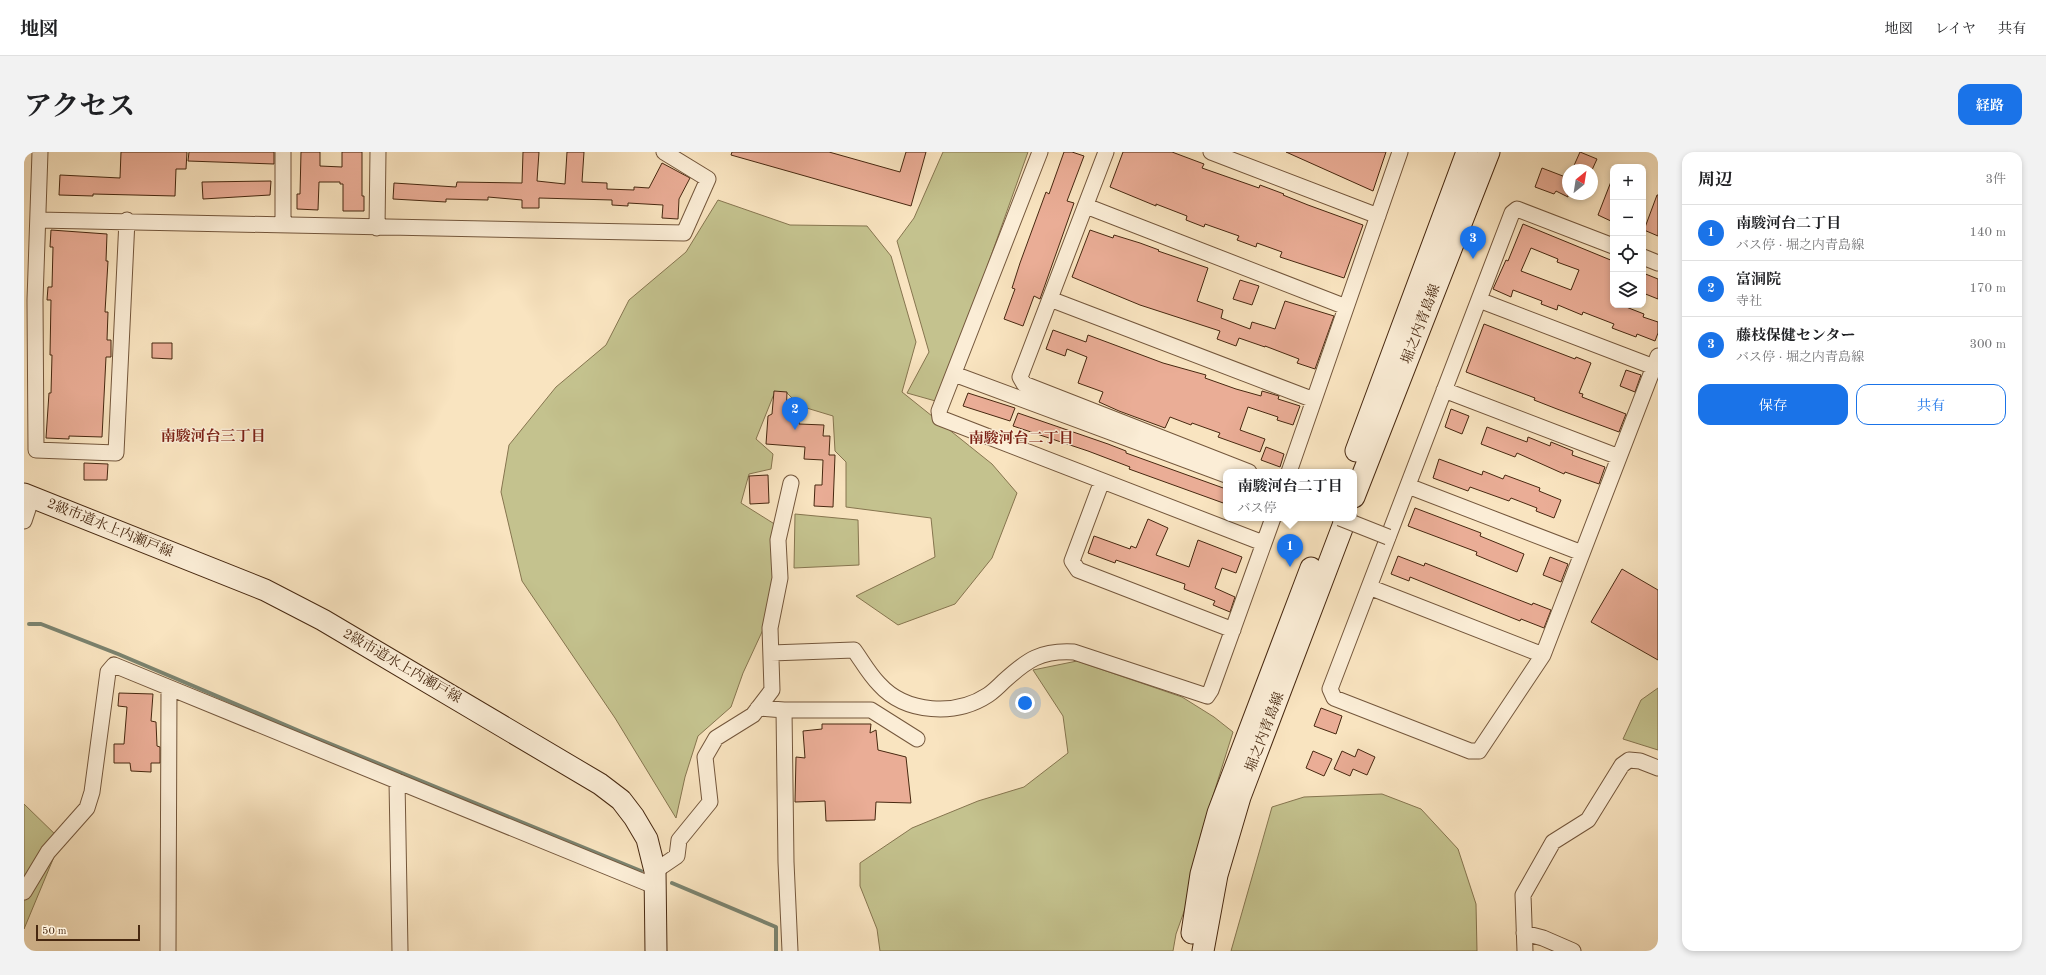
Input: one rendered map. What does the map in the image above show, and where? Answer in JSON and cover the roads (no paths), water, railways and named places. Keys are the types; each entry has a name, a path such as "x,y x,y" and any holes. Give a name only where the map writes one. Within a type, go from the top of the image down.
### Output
{"main road":[{"name":"堀之内青島線","path":"1349,469 1467,152"},
{"name":"堀之内青島線","path":"1357,489 1489,152"},
{"name":"2級市道水上内瀬戸線","path":"28,496 265,590 322,620 600,784 621,800 634,817 647,839 655,879 656,951"},
{"name":"堀之内青島線","path":"1189,951 1201,874 1218,813 1329,521"},
{"name":"堀之内青島線","path":"1203,951 1217,875 1240,797 1345,521"}],"street":[{"path":"40,152 38,220 30,300 36,450 116,453 127,220"},
{"path":"283,152 283,225"},
{"path":"377,228 378,152"},
{"path":"38,220 127,220 377,228 684,233 708,179 664,152"},
{"path":"1040,152 940,411 940,418 1263,543"},
{"path":"1106,152 1020,377 1024,384 1241,469"},
{"path":"1211,152 1378,216"},
{"path":"1290,469 1400,152"},
{"path":"1086,206 1346,307"},
{"path":"1479,300 1656,362 1543,655 1479,751 1470,751 1334,698 1330,689 1512,213 1517,209 1610,245"},
{"path":"1646,258 1658,263"},
{"path":"1050,299 1314,400"},
{"path":"954,374 1223,474"},
{"path":"1444,390 1619,457"},
{"path":"1102,481 1072,561 1078,570 1233,630"},
{"path":"24,892 48,852 87,808 92,792 108,672 114,665 273,732 655,879 677,856 679,840 710,802 705,757 716,738 753,715 772,690 770,628 780,578 778,540 791,483"},
{"path":"1408,486 1582,554"},
{"path":"24,521 28,496"},
{"path":"771,653 854,650 879,685 898,698 917,707 941,709 969,705 989,695 1022,665 1039,655 1056,651 1074,652 1207,696 1211,690 1272,521"},
{"path":"1348,521 1388,537"},
{"path":"1369,587 1543,655"},
{"path":"168,951 169,688"},
{"path":"758,708 784,710 871,710 917,739"},
{"path":"784,710 786,862 790,951"},
{"path":"1525,951 1523,894 1553,842 1588,820 1622,765 1629,760 1640,761 1658,768"},
{"path":"398,781 400,951"},
{"path":"1524,933 1543,938 1573,951"}],"waterway":[{"path":"29,624 41,624 118,654 311,736 641,871"},
{"path":"672,883 776,927 776,951"}],"place":[{"name":"藤枝保健センター","path":"1473,259"},
{"name":"富洞院","path":"795,430"},
{"name":"南駿河台二丁目","path":"1290,567"}],"district":[{"name":"南駿河台三丁目","path":"213,437"},
{"name":"南駿河台二丁目","path":"1021,439"}]}
